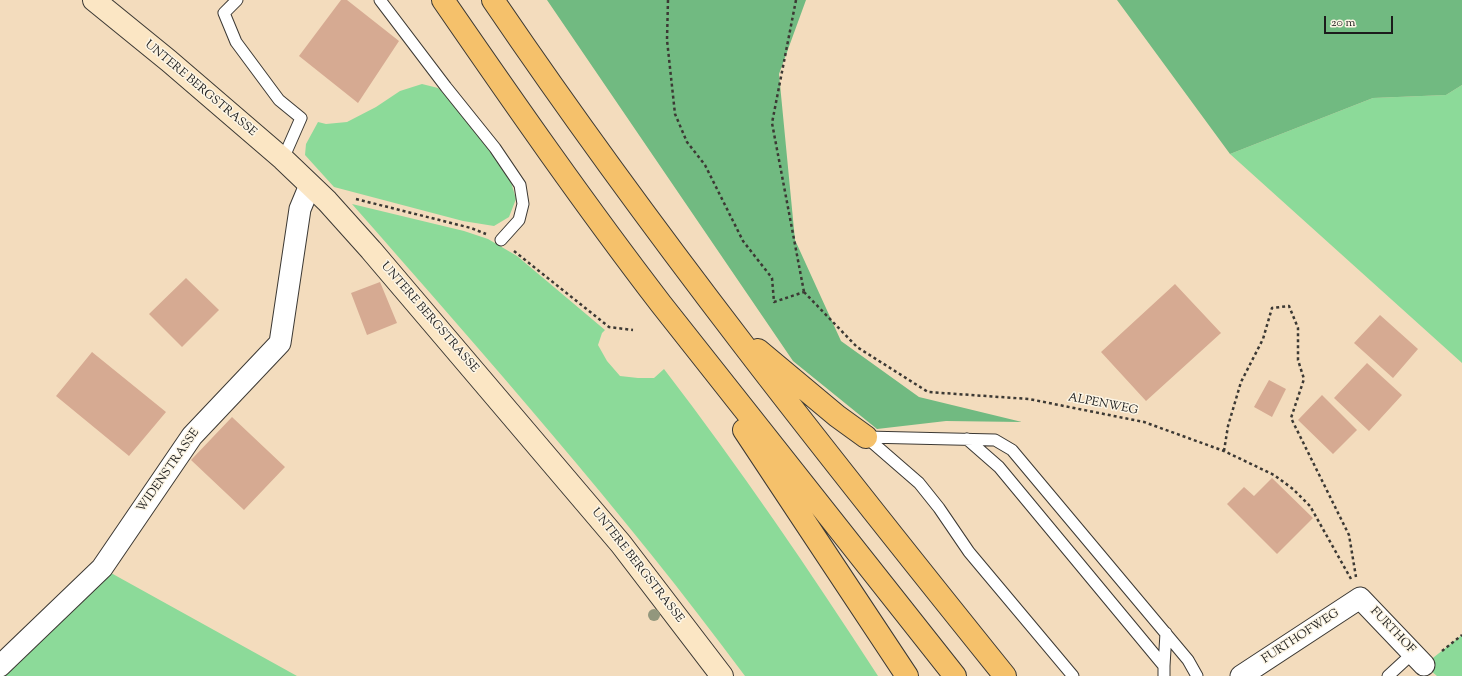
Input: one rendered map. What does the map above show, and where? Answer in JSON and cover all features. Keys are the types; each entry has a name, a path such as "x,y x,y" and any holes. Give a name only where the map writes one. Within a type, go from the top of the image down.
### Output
{"highway":[{"path":"443,0 515,105 618,248 955,676"},
{"path":"493,0 655,230 820,445 1006,676"},
{"path":"661,304 907,676"},
{"path":"723,319 826,407 866,436"}],"main road":[{"name":"UNTERE BERGSTRASSE","path":"94,0 283,160 327,201 371,250 616,538 722,676"}],"street":[{"name":"WIDENSTRASSE","path":"0,666 102,568 192,436 280,343 300,210 310,185"},
{"name":"FURTHOF","path":"1360,598 1419,659"},
{"name":"FURTHOFWEG","path":"1241,676 1360,598"}],"lane":[{"path":"237,0 224,12 236,42 279,100 301,118 283,160"},
{"path":"380,0 446,87 495,148 520,185 523,204 519,220 501,240"},
{"path":"866,436 995,440 1012,450 1166,633 1188,660 1197,676"},
{"path":"866,436 919,483 939,508 968,552 1073,676"},
{"path":"967,439 999,467 1164,671"},
{"path":"1164,671 1166,633"},
{"path":"1388,676 1419,659"}],"path":[{"path":"668,0 667,40 674,114 686,142 705,165 743,241 772,278 774,302 804,292 772,123 796,0"},
{"name":"ALPENWEG","path":"804,292 857,347 928,392 1029,399 1144,422 1224,451 1274,474 1293,489 1310,506 1360,598"},
{"path":"1224,451 1228,426 1240,382 1263,339 1272,308 1289,306 1298,328 1298,360 1304,379 1291,418 1349,535 1360,598"},
{"path":"1419,659 1462,635"}],"green space":[{"path":"547,0 806,0 779,74 795,240 841,341 919,397 1022,422 946,421 877,429 793,361"},
{"path":"1117,0 1462,0 1462,85 1446,95 1373,98 1230,154"},
{"path":"422,84 438,88 451,100 496,159 511,182 516,199 509,217 494,226 463,221 334,187 305,155 306,144 318,122 326,124 347,122 376,107 400,91"},
{"path":"1462,85 1462,363 1230,154 1373,98 1446,95"},
{"path":"352,204 464,231 488,239 517,256 605,330 602,333 598,345 607,361 620,376 654,378 664,369 774,520 878,676 745,676 699,615 603,495 504,378"},
{"path":"102,568 297,676 0,676"},
{"path":"1462,635 1462,676 1437,676 1424,665"}],"building":[{"path":"341,0 347,0 399,41 358,103 299,56"},
{"path":"186,278 219,310 182,347 149,314"},
{"path":"380,282 397,323 367,335 351,293"},
{"path":"1175,284 1221,333 1146,401 1101,352"},
{"path":"1380,315 1418,349 1393,378 1354,343"},
{"path":"92,352 166,412 129,456 56,396"},
{"path":"1367,363 1402,395 1369,431 1334,398"},
{"path":"1269,380 1286,389 1272,417 1254,407"},
{"path":"1322,395 1357,430 1333,454 1298,420"},
{"path":"232,417 285,467 244,510 191,460"},
{"path":"1272,478 1313,518 1277,554 1227,504 1244,487 1254,496"}]}
